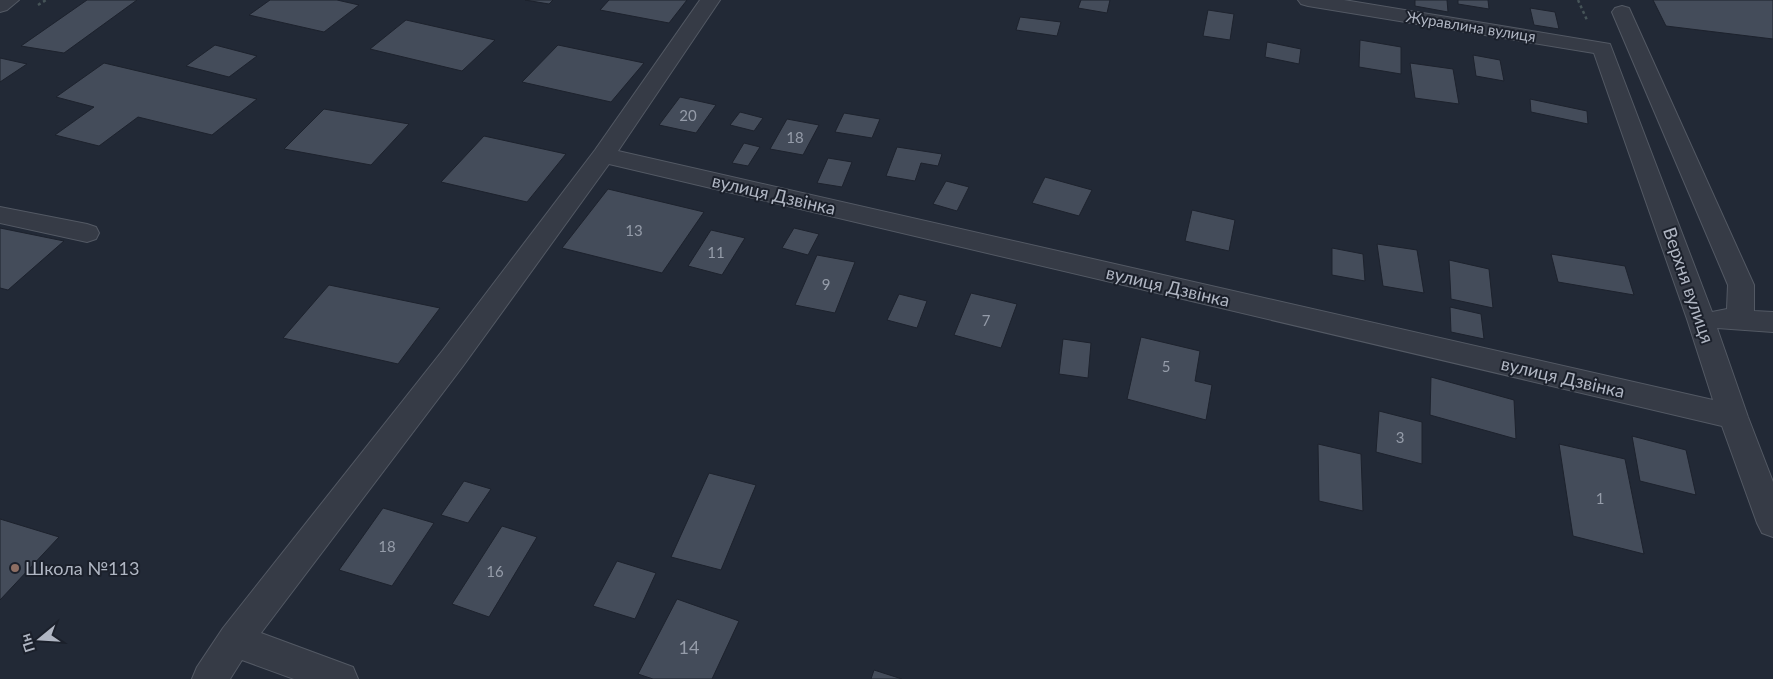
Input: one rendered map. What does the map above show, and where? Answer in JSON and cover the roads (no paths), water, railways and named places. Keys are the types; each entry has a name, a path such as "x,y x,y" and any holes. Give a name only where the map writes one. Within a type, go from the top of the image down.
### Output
{"street":[{"path":"0,6 9,0"},
{"path":"210,679 235,640 453,358 603,155 710,0"},
{"name":"Журавлина вулиця","path":"1308,0 1604,48"},
{"path":"1622,12 1741,286 1740,319"},
{"name":"Верхня вулиця","path":"1604,48 1701,319 1733,417 1773,523"},
{"name":"вулиця Дзвінка","path":"603,155 1733,417"},
{"path":"0,215 86,233"},
{"path":"1701,319 1740,319 1773,322"},
{"path":"235,640 340,679"}],"place":[{"name":"Школа №113","path":"15,568"}]}
